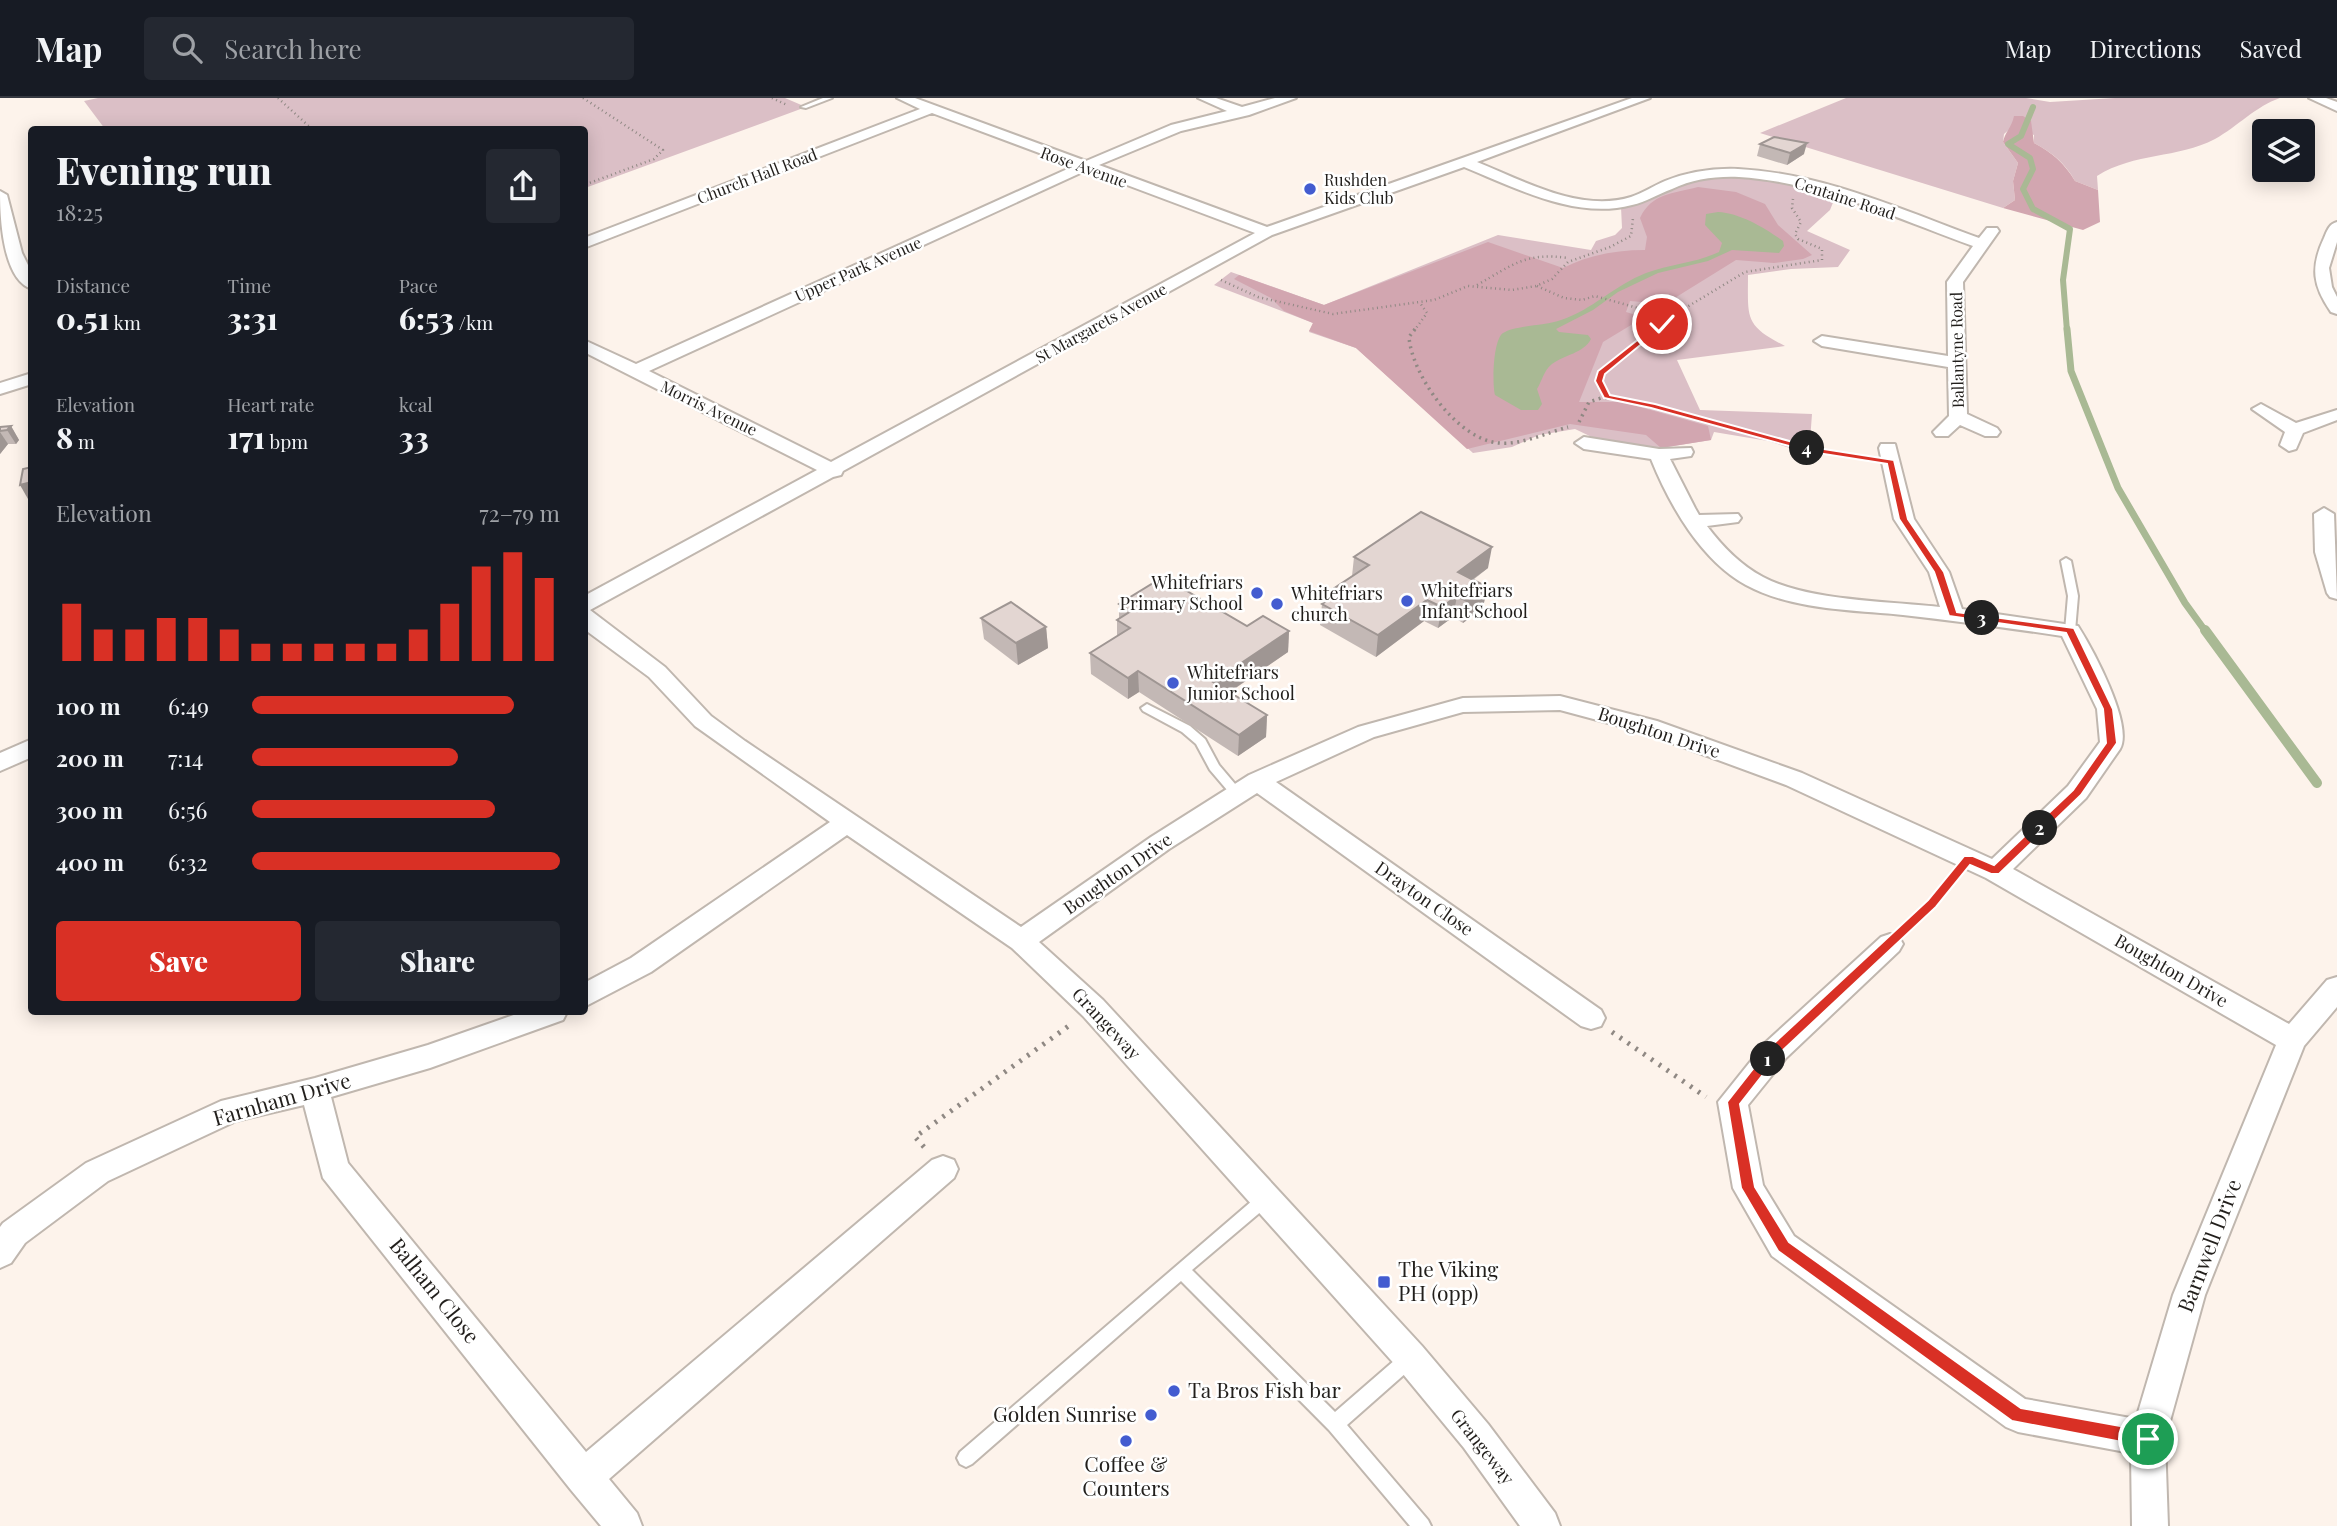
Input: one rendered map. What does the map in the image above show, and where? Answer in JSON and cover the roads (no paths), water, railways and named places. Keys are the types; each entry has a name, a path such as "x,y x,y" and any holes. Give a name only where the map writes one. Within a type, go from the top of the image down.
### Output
{"street":[{"name":"Rose Avenue","path":"903,98 1083,167 1267,232"},
{"path":"1204,98 1244,112"},
{"name":"Upper Park Avenue","path":"633,372 1083,167 1176,128 1290,98"},
{"name":"St Margarets Avenue","path":"588,603 834,471 1267,232 1644,98"},
{"path":"2315,98 2337,107"},
{"name":"Church Hall Road","path":"588,242 930,109"},
{"name":"Centaine Road","path":"1465,162 1545,195 1579,202 1626,202 1701,175 1738,173 1785,178 1987,237"},
{"path":"0,195 12,248 22,273 28,280"},
{"path":"2337,226 2321,261 2320,275 2325,292 2337,309"},
{"name":"Ballantyne Road","path":"1941,432 1958,417 1955,282 1987,237"},
{"path":"1822,341 1958,363"},
{"name":"Morris Avenue","path":"588,347 834,471"},
{"path":"0,389 28,379"},
{"path":"2261,409 2292,437 2320,419 2337,415"},
{"path":"1958,417 1991,432"},
{"path":"1584,443 1659,455 1684,452"},
{"path":"1659,455 1672,487 1694,520 1728,564 1756,583 1812,598 2070,631 2108,709 2112,743 2077,792 1995,871"},
{"path":"1890,455 1904,519 1939,572 1953,614"},
{"path":"2324,514 2325,552 2337,593"},
{"path":"1694,520 1731,518"},
{"name":"Grangeway","path":"588,621 657,672 703,721 845,824 1021,942 1093,1008 1410,1357 1476,1436 1542,1526"},
{"name":"Boughton Drive","path":"1021,942 1160,843 1247,787 1366,732 1463,705 1560,703 1649,726 1794,779 1995,871 2292,1040"},
{"path":"0,763 28,749"},
{"name":"Drayton Close","path":"1247,787 1591,1018"},
{"path":"588,994 652,958 845,824"},
{"path":"1890,944 1776,1049 1733,1102 1748,1188 1783,1246 2018,1415 2148,1439"},
{"name":"Barnwell Drive","path":"2150,1526 2148,1439 2189,1295 2292,1040 2337,988"},
{"name":"Farnham Drive","path":"0,1253 14,1233 97,1172 231,1110 315,1090 430,1056 544,1015"},
{"name":"Balham Close","path":"315,1090 334,1169 624,1526"},
{"path":"584,1477 943,1169"}],"lane":[{"path":"804,107 830,98"},
{"path":"2066,561 2075,592 2075,611 2070,631"},
{"path":"1147,708 1186,729 1201,742 1214,768 1247,787"},
{"path":"967,1458 1265,1199"},
{"path":"1181,1270 1335,1424 1422,1526"},
{"path":"1335,1424 1410,1357"}],"waterway":[{"path":"2033,107 2021,136 2008,144 2030,158 2033,169 2023,189 2033,209 2070,229 2063,280 2067,331"},
{"path":"2067,329 2071,371 2118,488 2185,603 2206,632"},
{"path":"2205,630 2317,783"}],"place":[{"name":"Rushden Kids Club","path":"1310,189"},
{"name":"Whitefriars Primary School","path":"1257,593"},
{"name":"Whitefriars Infant School","path":"1407,601"},
{"name":"Whitefriars church","path":"1277,604"},
{"name":"Whitefriars Junior School","path":"1173,683"},
{"name":"The Viking PH (opp)","path":"1384,1282"},
{"name":"Ta Bros Fish bar","path":"1174,1391"},
{"name":"Golden Sunrise","path":"1151,1415"},
{"name":"Coffee & Counters","path":"1126,1441"}]}
